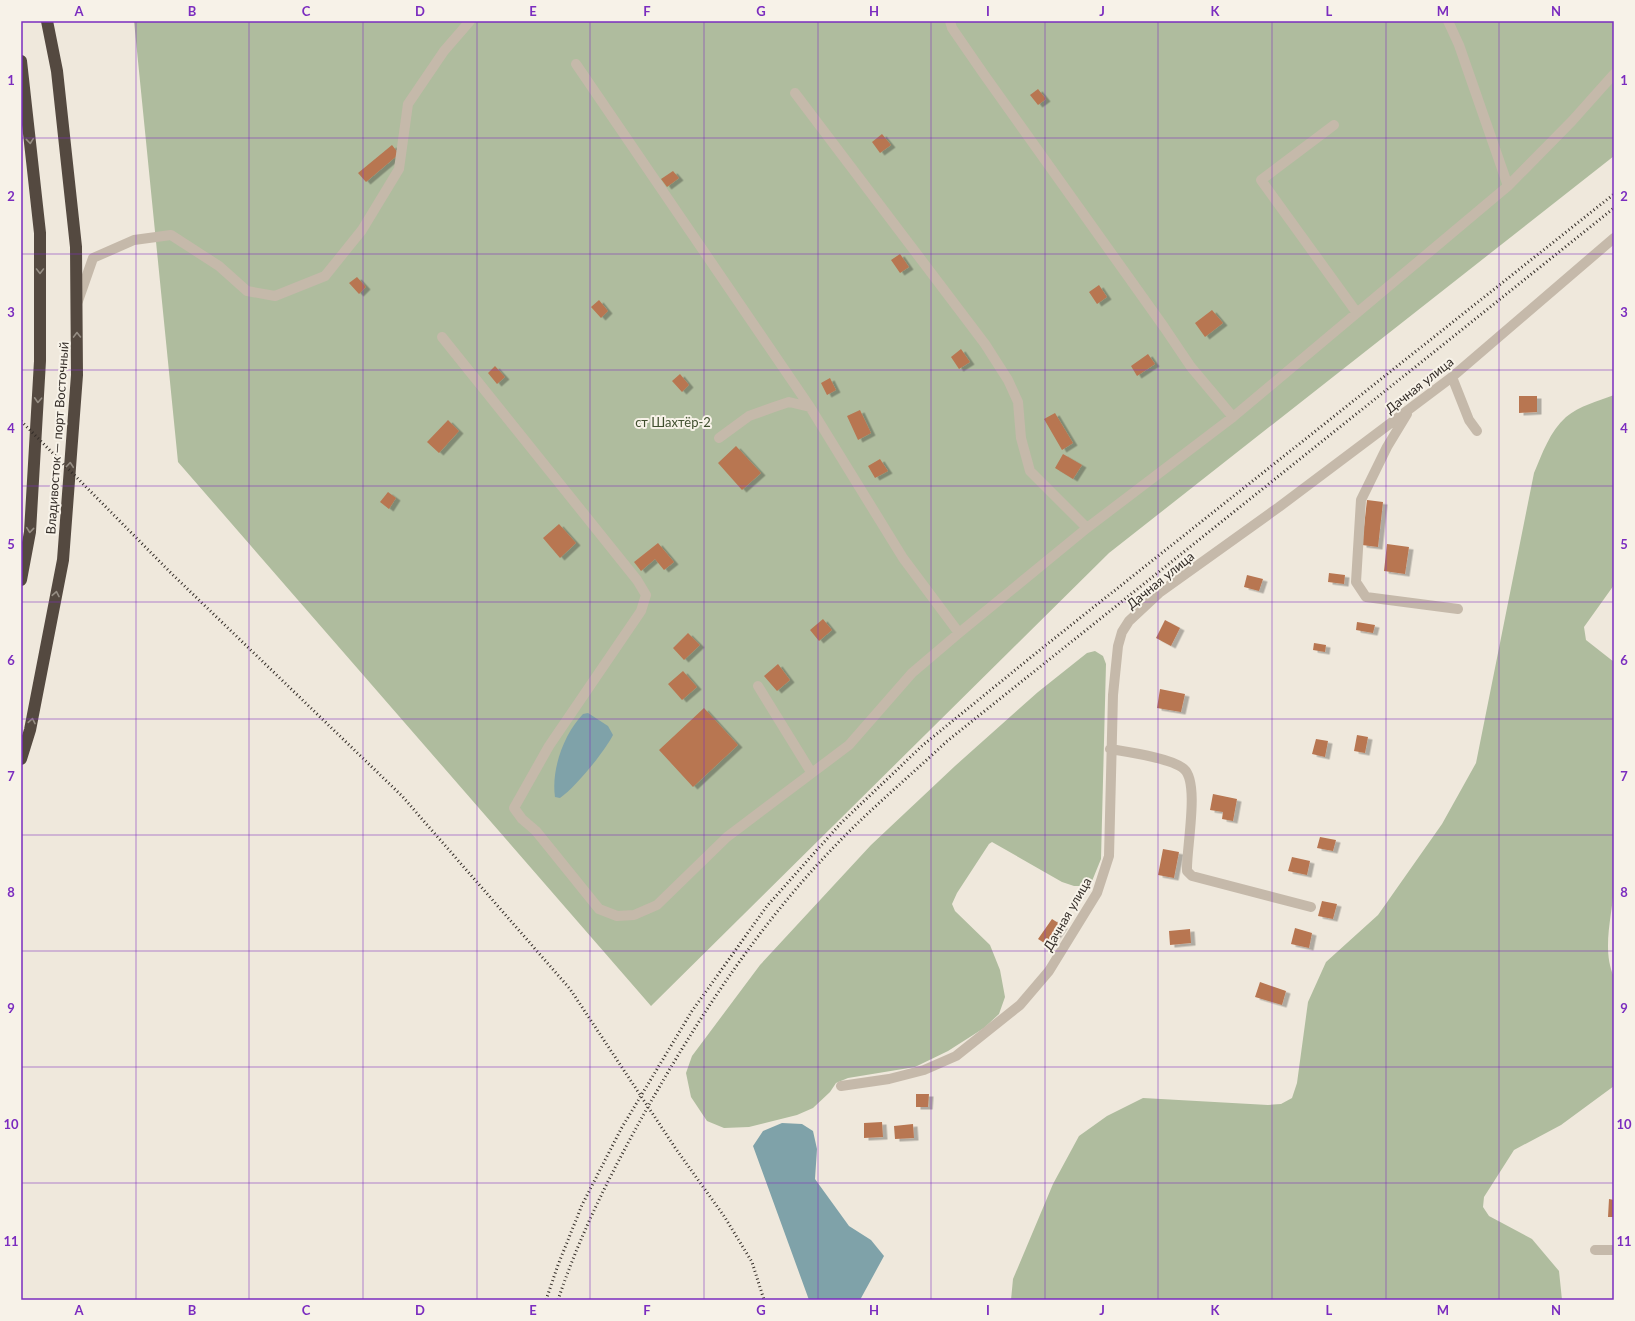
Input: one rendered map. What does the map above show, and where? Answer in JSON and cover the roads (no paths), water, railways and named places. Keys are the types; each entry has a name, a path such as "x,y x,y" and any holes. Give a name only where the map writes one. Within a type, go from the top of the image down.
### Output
{"highway":[{"name":"Владивосток — порт Восточный","path":"21,759 30,730 63,560 78,375 76,247 57,71 47,21"},
{"name":"Владивосток — порт Восточный","path":"21,61 40,233 40,361 31,524 21,580"}],"street":[{"path":"77,305 93,258 134,240 171,235 219,266 247,291 275,296 325,276 362,230 399,169 408,104 444,51 470,21"},
{"path":"950,21 952,28 983,73 1160,320 1191,367 1233,417"},
{"path":"1448,21 1459,45 1508,186"},
{"path":"576,64 810,407 903,558 959,633"},
{"path":"442,337 590,524 637,580 646,594 641,611 549,746 514,808 522,819 536,831 599,909 617,916 634,915 657,905 727,836 849,745 912,674 959,633 1087,528 1233,417 1508,186 1572,121 1614,74"},
{"path":"795,93 985,344 1008,380 1018,402 1020,438 1030,471 1087,528"},
{"path":"1334,125 1261,180 1357,313"},
{"name":"Дачная улица","path":"841,1086 889,1079 924,1070 956,1056 1020,1005 1049,972 1097,893 1109,856 1110,749 1113,695 1118,646 1122,632 1129,621 1159,593 1452,377 1614,238"},
{"path":"1452,377 1469,420 1477,431"},
{"path":"719,438 749,416 774,407 789,402 810,407"},
{"path":"1410,409 1387,447 1361,500 1356,582 1366,597 1458,609"},
{"path":"758,686 811,772"},
{"path":"1110,749 1169,761 1185,769 1190,780 1192,792 1186,855 1187,871 1192,876 1311,908"},
{"path":"1595,1250 1614,1250"}],"water":[{"path":"588,713 608,726 613,735 581,778 560,798 555,797 555,775 560,752 576,722 583,714"},
{"path":"782,1123 802,1124 813,1131 817,1149 815,1179 849,1226 871,1240 884,1256 860,1300 809,1300 753,1146 763,1131"}],"railway":[{"path":"546,1300 582,1205 621,1129 692,1011 767,906 841,823 923,745 1046,645 1614,194"},
{"path":"558,1300 576,1251 608,1181 645,1112 686,1042 731,974 779,909 833,848 946,742 1614,208"},
{"path":"21,421 172,574 402,796 570,989 676,1149 724,1216 752,1262 764,1300"}],"park label":[{"name":"ст Шахтёр-2","path":"673,422"}]}
